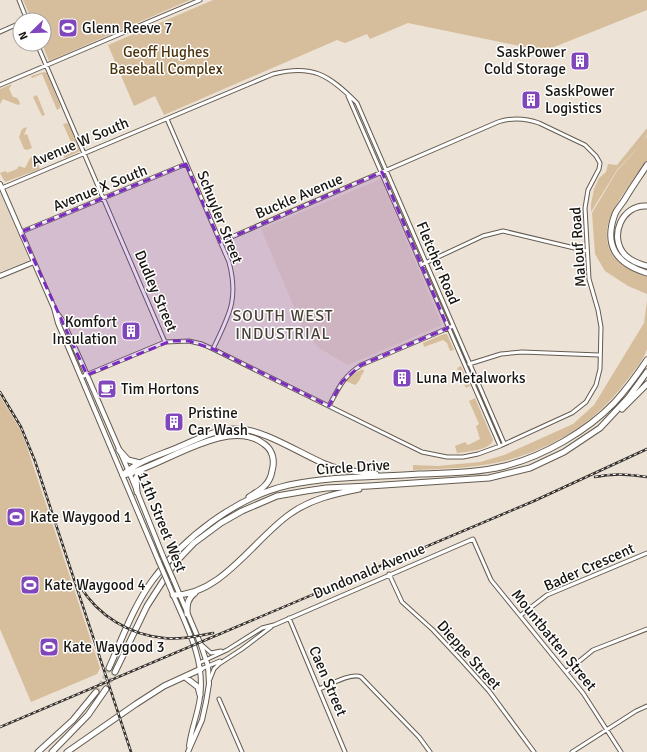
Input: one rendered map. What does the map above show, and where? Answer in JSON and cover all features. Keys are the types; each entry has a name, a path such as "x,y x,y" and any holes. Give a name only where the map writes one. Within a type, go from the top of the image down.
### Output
{"highway":[{"path":"647,164 615,214 611,229 610,241 612,248 618,257 627,264 647,273"},
{"path":"647,206 637,207 628,211 621,220 617,238 624,254 636,263 647,266"},
{"name":"Circle Drive","path":"109,668 143,595 152,581 187,542 211,522 230,510 250,499 290,485 336,478 460,472 504,466 524,460 557,445 594,420 613,404 647,360"},
{"name":"Circle Drive","path":"115,672 147,606 174,564 194,543 221,523 242,511 277,496 326,488 482,479 511,473 550,460 577,445 600,428 628,398 647,372"},
{"path":"600,428 635,397 647,384"},
{"path":"123,475 141,463 213,433 237,428 260,433 327,465 349,470 391,476"},
{"path":"129,472 142,469 202,443 222,437 237,435 255,439 264,443 271,452 274,463 271,476 266,485 230,510"},
{"path":"119,450 128,460 141,463"},
{"path":"137,492 136,478 142,469"},
{"path":"188,614 187,604 190,597 197,591 218,579 290,514 313,501 329,495 369,486"},
{"path":"173,595 197,591"},
{"path":"67,752 164,686 201,669"},
{"path":"185,677 198,687 200,695"},
{"path":"52,752 88,715 106,689"},
{"path":"38,752 53,740 96,692"}],"main road":[{"name":"11th Street West","path":"1,186 54,308 58,323 191,637 201,669 200,695 188,752"},
{"path":"0,276 34,262"},
{"name":"11th Street West","path":"54,308 62,320 129,472 201,645 208,666 209,684 204,712 188,752"}],"street":[{"path":"19,0 24,12"},
{"path":"0,85 200,0"},
{"path":"0,32 12,27"},
{"name":"Dudley Street","path":"41,52 165,342 190,341 213,349 414,448 434,455 463,457 478,454 500,446 504,443"},
{"name":"Fletcher Road","path":"167,119 273,74 288,70 302,70 316,73 328,78 357,103 504,443"},
{"name":"Fletcher Road","path":"347,94 500,446"},
{"name":"Malouf Road","path":"387,170 507,119 523,118 539,123 585,145 599,160 600,167 588,190 585,201 590,283 600,319 600,369 598,379 594,390 586,402 572,413 504,443"},
{"name":"Avenue W South","path":"1,186 85,154 167,119"},
{"name":"Schuyler Street","path":"167,119 220,242 233,278 233,299 228,317 213,349"},
{"name":"Avenue X South","path":"21,232 186,164"},
{"name":"Buckle Avenue","path":"220,242 387,170"},
{"path":"421,265 483,236 503,231 587,251"},
{"path":"329,406 342,382 350,373 361,365 453,326"},
{"path":"81,377 165,342"},
{"path":"465,366 501,354 522,352 599,355"},
{"name":"Dundonald Avenue","path":"199,663 227,650 262,628 274,625 389,574 474,539"},
{"name":"Mountbatten Street","path":"474,539 491,580 583,693 622,752"},
{"name":"Bader Crescent","path":"521,615 547,595 647,553"},
{"name":"Dieppe Street","path":"389,574 402,602 433,630 489,691 534,752"},
{"name":"Caen Street","path":"289,618 346,752"},
{"name":"Dundonald Avenue","path":"201,669 223,660 242,649 274,625"},
{"path":"566,672 593,650 647,629"},
{"path":"201,645 211,653 227,650"},
{"name":"Dundonald Avenue","path":"209,684 214,669 223,660"},
{"path":"319,689 350,676 358,675 419,737 430,752"},
{"path":"219,699 242,752"},
{"path":"572,752 636,711 647,706"}],"highlighted area":[{"path":"186,164 220,242 382,172 448,328 361,365 342,382 329,406 213,349 189,341 171,341 87,375 21,232"}],"shaded area":[{"path":"381,179 442,325 348,365 319,348 305,333 261,229"},
{"path":"0,192 28,258 27,261 0,272"}],"green space":[{"path":"23,0 190,0 49,61 45,52 52,52 52,12 28,12"},
{"name":"Geoff Hughes Baseball Complex","path":"213,0 647,0 647,10 544,51 408,23 370,39 367,34 345,43 337,40 164,115 155,96 134,106 108,45"},
{"path":"44,72 47,73 60,105 60,108 57,110 42,74 32,78 31,76"},
{"path":"12,84 9,89 13,97 18,99 20,104 18,105 3,99 0,104 0,89"},
{"path":"37,95 45,115 42,116 33,97"},
{"path":"63,124 69,124 80,151 65,158 63,154 74,149"},
{"path":"27,127 24,135 27,134 32,148 27,150 24,149 19,137 22,129"},
{"path":"647,128 647,135 643,142 617,170 591,212 594,189 599,178 606,172 608,164 617,165"},
{"path":"647,136 647,161 614,208 607,228 607,238 609,248 619,263 635,272 647,276 647,294 628,286 605,271 595,254 592,213 617,171"},
{"path":"35,155 40,169 5,182 0,173 6,171 7,173 17,169 19,166 25,168 30,158"},
{"path":"647,300 647,349 643,358 634,372 599,412 569,434 535,451 500,462 479,466 413,470 413,465 438,466 480,462 504,455 573,424 594,405 644,323"},
{"path":"447,334 454,350 450,351 447,343 443,340 424,347 423,343"},
{"path":"461,366 470,386 466,388 457,368"},
{"path":"363,369 364,372 355,385 346,381 351,375"},
{"path":"0,396 20,429 27,447 100,668 97,674 31,702 0,629"},
{"path":"475,398 493,440 488,446 483,448 457,453 455,446 465,442 468,445 480,439 476,426 479,424 469,401"}],"tunnel":[{"path":"96,692 109,668"},
{"path":"106,689 115,672"}],"railway":[{"path":"0,392 21,427 35,461 131,752"},
{"path":"0,727 534,501 647,449"},
{"path":"595,477 621,474 647,477"},
{"path":"80,586 87,597 106,615 116,622 139,633 170,638 189,637 213,633"}],"place":[{"name":"Glenn Reeve 7","path":"68,28"},
{"name":"SaskPower Cold Storage","path":"580,61"},
{"name":"SaskPower Logistics","path":"531,100"},
{"name":"Komfort Insulation","path":"131,331"},
{"name":"Luna Metalworks","path":"402,378"},
{"name":"Tim Hortons","path":"107,389"},
{"name":"Pristine Car Wash","path":"174,422"},
{"name":"Kate Waygood 1","path":"16,517"},
{"name":"Kate Waygood 4","path":"30,585"},
{"name":"Kate Waygood 3","path":"49,647"}],"district":[{"name":"SOUTH WEST INDUSTRIAL","path":"283,325"}]}
